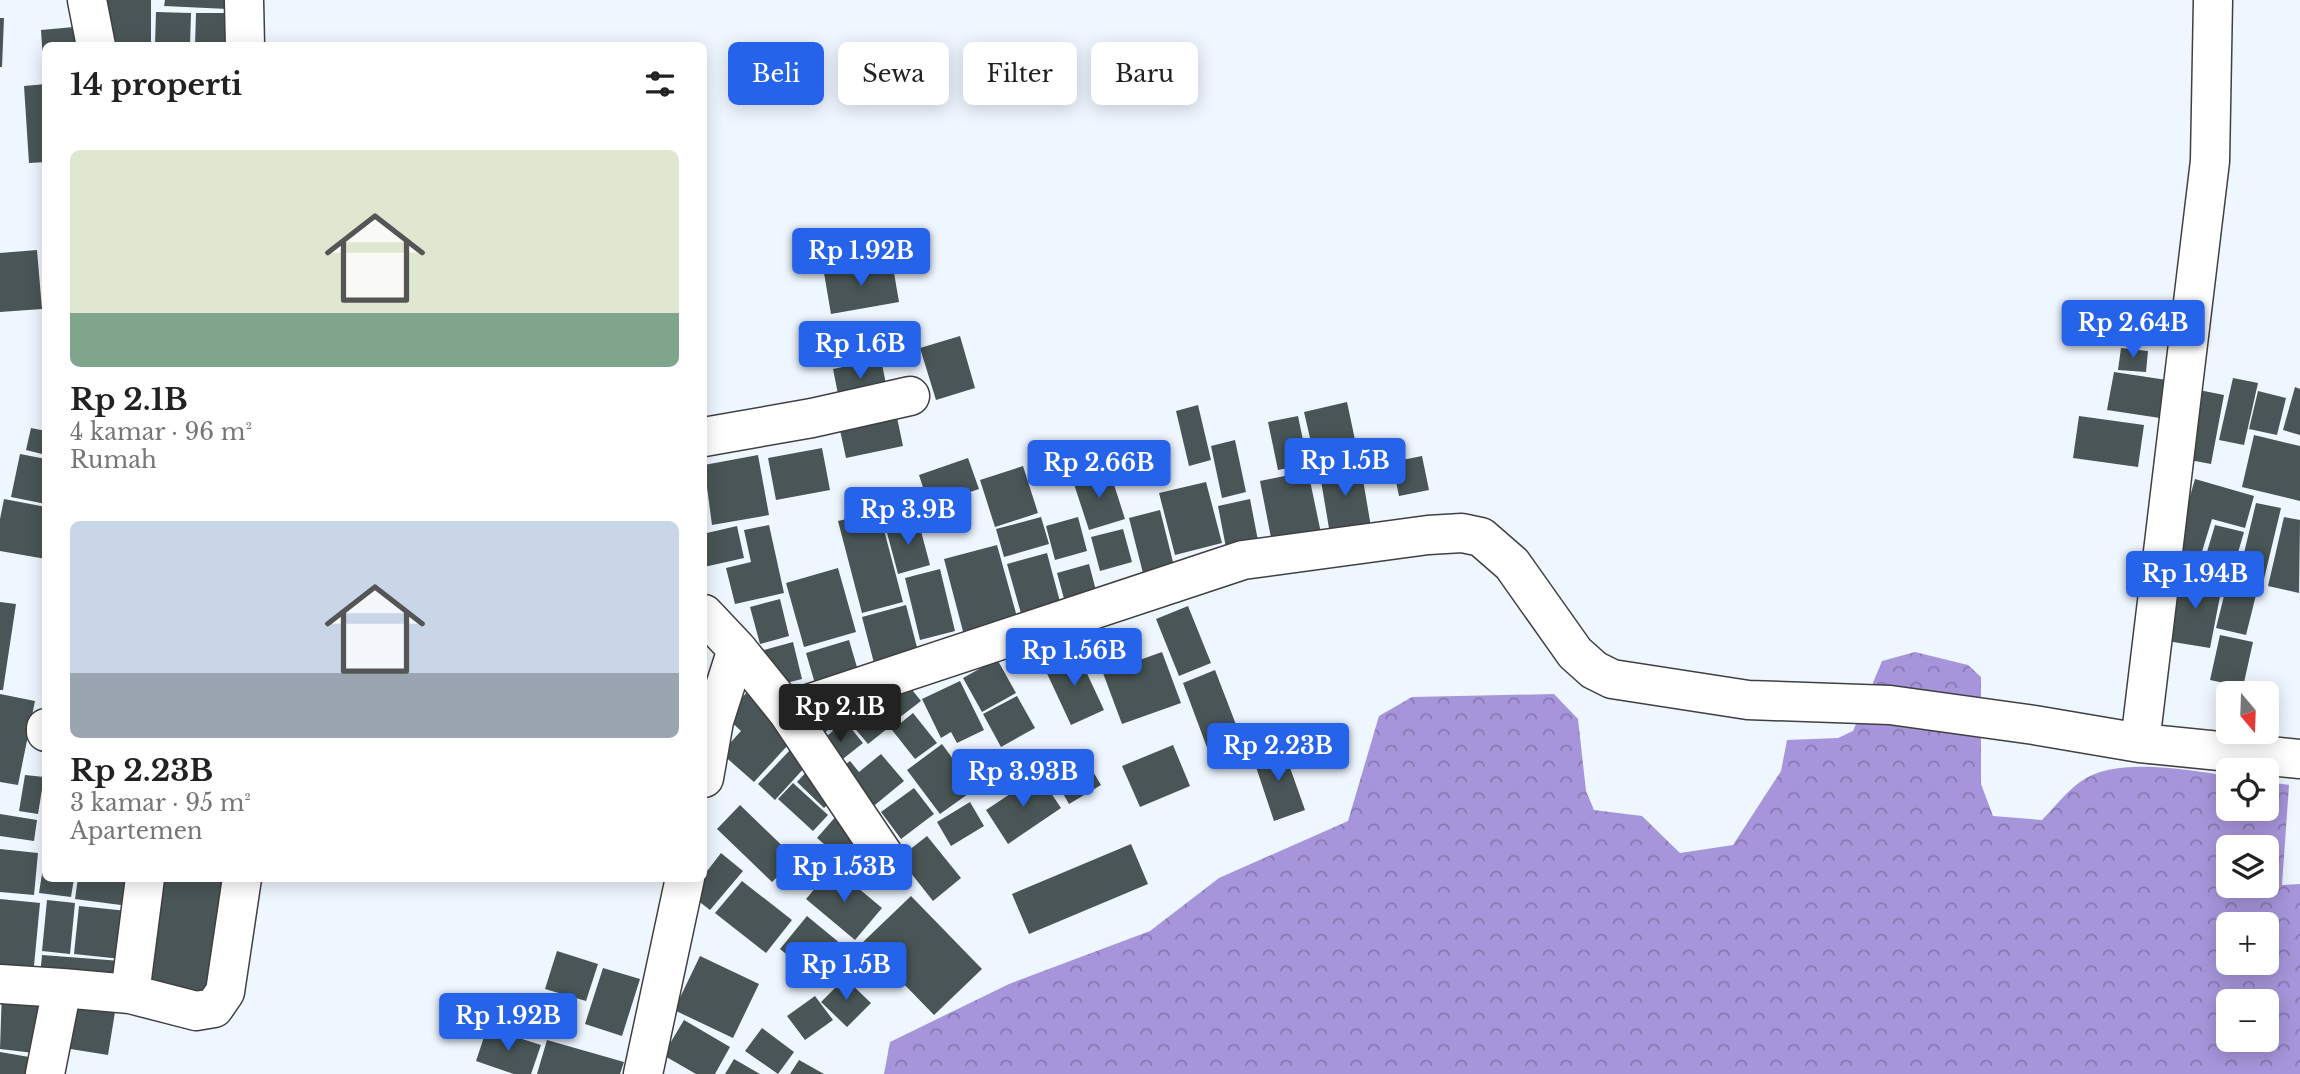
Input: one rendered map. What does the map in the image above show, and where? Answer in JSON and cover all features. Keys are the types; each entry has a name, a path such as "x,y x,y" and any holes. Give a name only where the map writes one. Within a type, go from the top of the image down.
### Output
{"street":[{"path":"88,0 95,42"},
{"path":"244,0 245,42"},
{"path":"2140,743 2210,161 2213,0"},
{"path":"707,436 812,418 910,396"},
{"path":"788,711 1243,561 1428,535 1462,533 1481,537 1512,564 1575,653 1594,670 1612,679 1748,700 1890,705 2140,743 2300,758"},
{"path":"707,617 788,711 883,854"},
{"path":"707,761 714,721 737,649"},
{"path":"130,994 144,882"},
{"path":"0,984 130,994 196,1011 214,1008 220,1003 225,992 241,882"},
{"path":"643,1074 684,882"},
{"path":"45,1074 62,988"}],"green space":[{"path":"1915,652 1968,665 1981,677 1981,784 1993,816 2042,820 2065,795 2095,774 2112,769 2152,767 2216,774 2216,821 2279,821 2279,784 2289,785 2282,885 2300,884 2300,1074 884,1074 890,1042 1009,984 1150,931 1219,878 1348,821 1379,716 1412,697 1554,694 1578,719 1586,791 1594,810 1642,816 1680,853 1733,845 1781,771 1787,740 1838,738 1853,731 1882,661"}],"building":[{"path":"100,0 151,0 151,42 110,42"},
{"path":"165,0 228,0 228,9 164,6"},
{"path":"156,12 191,13 190,42 155,42"},
{"path":"196,13 230,13 230,42 195,42"},
{"path":"0,18 4,18 2,67 0,67"},
{"path":"85,26 86,42 42,42 42,46 41,30"},
{"path":"42,84 42,162 29,163 24,86"},
{"path":"37,250 42,309 0,312 0,253"},
{"path":"892,261 899,302 831,314 824,273"},
{"path":"960,336 975,388 936,400 920,348"},
{"path":"2121,348 2148,351 2146,372 2118,370"},
{"path":"881,359 888,394 840,404 833,369"},
{"path":"2114,372 2180,382 2173,420 2107,410"},
{"path":"2233,378 2258,383 2244,445 2219,440"},
{"path":"2295,387 2300,389 2300,435 2283,430"},
{"path":"2194,389 2224,395 2211,464 2179,458"},
{"path":"2258,391 2286,398 2277,435 2249,429"},
{"path":"1347,402 1358,454 1316,464 1304,412"},
{"path":"1198,405 1211,460 1189,466 1176,411"},
{"path":"895,408 903,446 846,458 838,421"},
{"path":"1298,416 1308,464 1278,470 1268,422"},
{"path":"2079,416 2144,425 2138,467 2073,458"},
{"path":"31,428 42,430 42,454 26,450"},
{"path":"2254,435 2300,446 2300,501 2242,487"},
{"path":"1235,440 1246,492 1222,498 1211,446"},
{"path":"822,448 830,490 776,500 768,458"},
{"path":"20,454 42,458 42,503 11,497"},
{"path":"758,455 769,515 712,525 707,464"},
{"path":"1422,456 1429,490 1399,496 1392,462"},
{"path":"968,458 979,489 929,506 919,475"},
{"path":"1360,462 1371,527 1330,534 1319,469"},
{"path":"1023,466 1038,513 995,527 980,480"},
{"path":"1109,469 1125,519 1089,530 1073,481"},
{"path":"1308,471 1322,538 1273,548 1260,481"},
{"path":"2195,479 2254,496 2245,528 2212,519 2200,558 2174,551"},
{"path":"1206,482 1222,543 1175,555 1159,493"},
{"path":"4,499 42,506 42,558 0,551 0,519"},
{"path":"1250,499 1260,551 1228,558 1218,506"},
{"path":"2256,503 2281,508 2264,579 2239,574"},
{"path":"1160,510 1176,574 1145,581 1129,518"},
{"path":"879,511 903,602 862,613 838,521"},
{"path":"1041,517 1049,544 1004,557 996,529"},
{"path":"1078,517 1087,551 1055,560 1046,526"},
{"path":"2284,517 2300,520 2299,593 2268,586"},
{"path":"918,520 930,565 898,574 886,529"},
{"path":"769,525 784,593 735,604 726,568 751,562 744,530"},
{"path":"2215,525 2244,532 2233,570 2204,562"},
{"path":"737,526 744,558 707,566 707,533"},
{"path":"1123,529 1132,562 1100,571 1091,537"},
{"path":"997,545 1019,624 965,639 944,559"},
{"path":"1047,553 1063,613 1024,624 1007,564"},
{"path":"1089,564 1098,598 1066,606 1057,573"},
{"path":"838,568 856,632 804,647 786,583"},
{"path":"940,569 955,631 920,640 905,578"},
{"path":"2179,573 2223,581 2210,648 2167,641"},
{"path":"2228,580 2258,587 2246,635 2216,628"},
{"path":"780,599 789,636 760,644 750,607"},
{"path":"0,602 16,604 3,690 0,690"},
{"path":"906,605 919,655 875,667 862,617"},
{"path":"1188,606 1211,663 1179,676 1156,619"},
{"path":"2220,635 2253,642 2244,681 2210,680"},
{"path":"849,640 859,674 816,687 806,653"},
{"path":"793,642 802,679 774,686 764,650"},
{"path":"1077,652 1104,710 1071,725 1044,667"},
{"path":"1162,652 1181,703 1122,724 1103,673"},
{"path":"997,659 1016,693 982,712 963,678"},
{"path":"1215,670 1245,748 1212,761 1183,683"},
{"path":"905,681 921,701 895,721 880,701"},
{"path":"960,681 984,730 957,743 951,732 941,738 922,699"},
{"path":"750,689 799,733 754,782 721,753 741,731 725,716"},
{"path":"0,694 35,701 18,785 0,782"},
{"path":"1017,696 1035,728 1001,747 983,714"},
{"path":"870,697 893,724 868,744 846,718"},
{"path":"824,705 838,722 819,737 805,720"},
{"path":"913,713 937,743 915,759 892,730"},
{"path":"845,721 863,743 834,766 816,745"},
{"path":"942,744 975,789 940,814 907,770"},
{"path":"1173,745 1190,786 1140,807 1122,766"},
{"path":"1282,745 1305,810 1274,821 1252,755"},
{"path":"790,750 806,766 775,800 758,784"},
{"path":"1082,753 1101,785 1069,804 1050,771"},
{"path":"881,754 904,781 864,814 832,775 850,761 859,772"},
{"path":"810,768 838,794 824,808 797,782"},
{"path":"25,775 42,777 38,814 19,811"},
{"path":"1039,775 1061,808 1008,844 986,810"},
{"path":"793,783 828,815 813,831 778,799"},
{"path":"914,788 934,814 901,839 881,812"},
{"path":"970,802 984,826 951,846 937,822"},
{"path":"740,805 796,859 772,882 717,829"},
{"path":"0,814 37,820 34,841 0,836"},
{"path":"837,815 867,841 846,863 817,838"},
{"path":"927,836 961,878 933,901 899,858"},
{"path":"1131,844 1148,884 1029,934 1012,894"},
{"path":"0,849 38,853 34,895 0,892"},
{"path":"721,853 743,871 710,910 688,893 700,882 707,882 707,871"},
{"path":"833,867 882,908 855,940 806,899"},
{"path":"42,874 42,882 73,882 71,897 39,893"},
{"path":"742,881 792,920 766,953 715,913"},
{"path":"77,882 139,882 136,907 75,899"},
{"path":"151,882 236,882 220,995 137,984"},
{"path":"911,896 982,969 934,1015 863,942"},
{"path":"0,899 40,903 33,976 0,973"},
{"path":"47,900 75,903 70,954 42,951"},
{"path":"79,906 137,912 131,960 74,954"},
{"path":"807,916 847,949 820,982 780,949"},
{"path":"557,951 598,964 586,1001 545,989"},
{"path":"42,955 121,961 119,985 40,977"},
{"path":"700,956 759,984 733,1038 674,1010"},
{"path":"603,968 640,979 622,1036 585,1024"},
{"path":"845,978 871,1003 847,1027 821,1002"},
{"path":"2,990 49,996 43,1054 0,1049"},
{"path":"815,996 833,1020 805,1040 787,1016"},
{"path":"66,998 116,1006 108,1055 58,1047"},
{"path":"684,1020 730,1047 715,1074 696,1074 663,1055"},
{"path":"487,1028 541,1045 531,1074 514,1074 476,1061"},
{"path":"762,1028 794,1052 778,1074 745,1051"},
{"path":"547,1040 624,1062 620,1074 537,1074"},
{"path":"0,1052 35,1058 32,1074 0,1074"},
{"path":"734,1059 760,1074 725,1074"},
{"path":"799,1060 824,1074 790,1074"}]}
